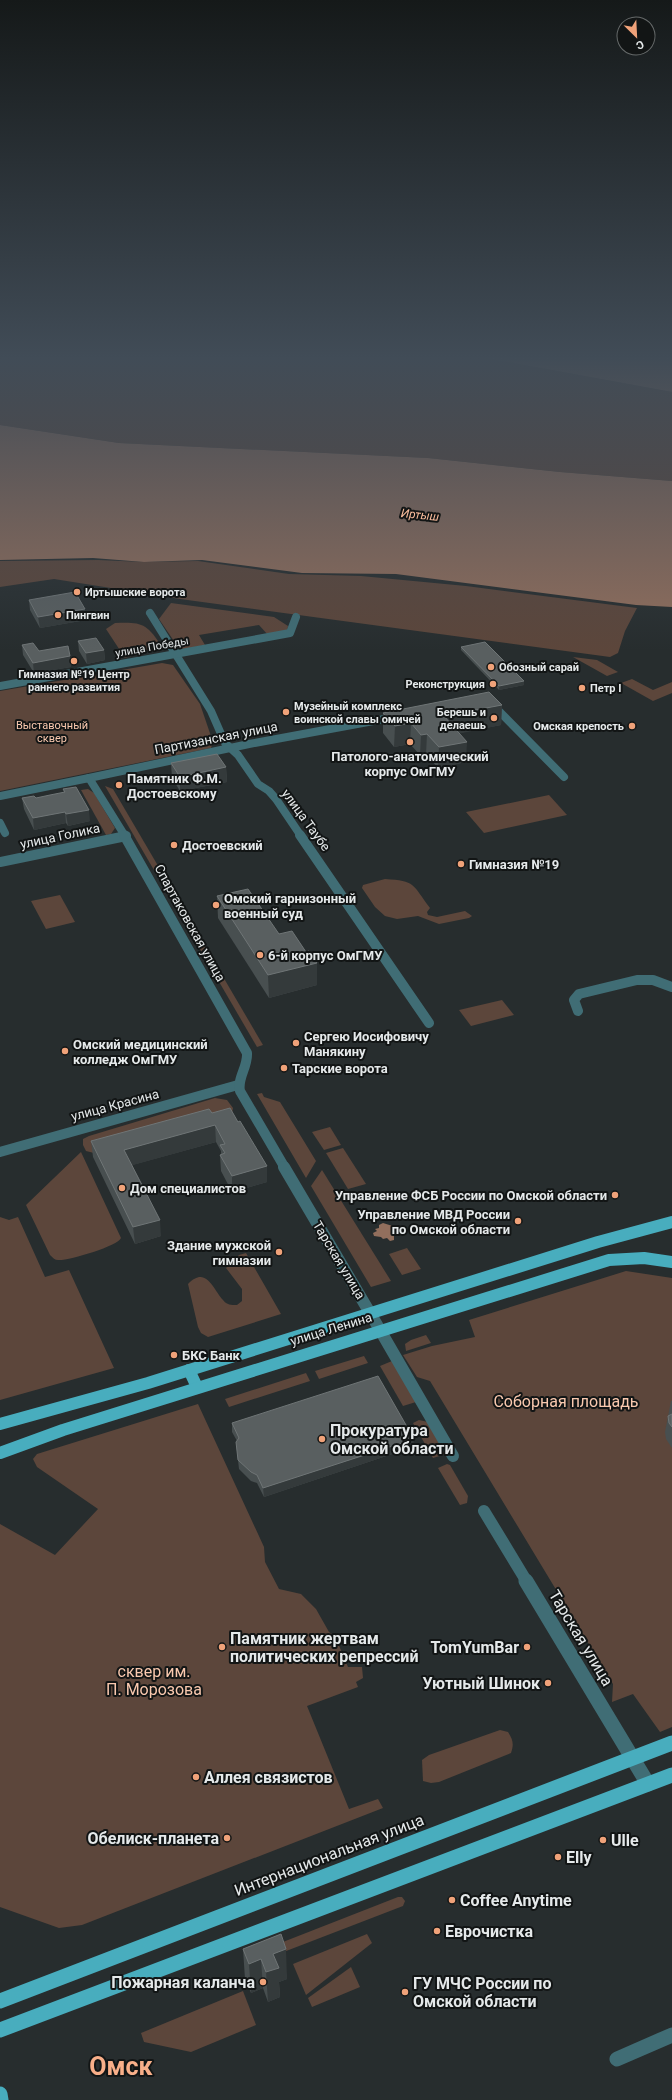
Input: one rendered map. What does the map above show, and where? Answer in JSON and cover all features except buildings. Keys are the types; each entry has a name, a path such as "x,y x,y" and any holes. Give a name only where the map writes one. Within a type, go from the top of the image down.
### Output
{"main road":[{"name":"улица Ленина","path":"0,1424 58,1409 189,1370 598,1242 672,1222"},
{"name":"улица Ленина","path":"2,1452 44,1436 197,1387 609,1260 644,1258 672,1262"},
{"path":"189,1370 197,1387"},
{"name":"Интернациональная улица","path":"0,2001 672,1743"},
{"path":"0,2030 672,1775"},
{"path":"0,2094 1,2100"}],"street":[{"name":"улица Таубе","path":"150,613 177,654 211,711 225,743 238,755 258,784 269,791 276,799 429,1023"},
{"name":"улица Победы","path":"0,686 290,633 296,617"},
{"path":"484,700 497,707 564,777"},
{"name":"Партизанская улица","path":"0,796 230,748 407,715"},
{"name":"Спартаковская улица","path":"89,778 126,836 247,1053 249,1061 238,1085"},
{"path":"0,823 5,833"},
{"name":"улица Голика","path":"0,862 126,836"},
{"path":"578,1011 574,1000 579,994 637,980 653,980 672,987"},
{"name":"улица Красина","path":"0,1152 238,1085"},
{"name":"Тарская улица","path":"238,1085 241,1093 453,1456"},
{"name":"Тарская улица","path":"484,1511 648,1784"},
{"path":"617,2059 672,2035"}],"green space":[{"path":"366,455 672,455 672,481 560,472 428,458"},
{"path":"98,560 143,562 198,561 289,574 361,576 466,586 637,608 625,631 618,653 610,657 180,599 54,579 0,587 0,561"},
{"path":"171,603 274,617 288,626 287,632 268,635 259,625 199,635 205,645 180,650 159,619"},
{"path":"115,623 131,623 147,628 161,646 125,658 106,629"},
{"path":"573,657 597,660 618,672 607,676"},
{"name":"Выставочный сквер","path":"162,663 173,665 200,704 213,742 211,748 0,791 0,691"},
{"path":"632,679 653,690 672,682 672,693 653,701 621,683"},
{"path":"105,786 113,789 263,1045 257,1047"},
{"path":"88,789 94,793 115,828 111,834 106,835 81,790"},
{"path":"549,795 567,815 484,833 466,812"},
{"path":"385,879 403,881 412,885 430,908 427,912 428,915 437,917 465,911 472,916 469,918 439,924 418,916 397,919 385,916 375,907 362,888 363,885"},
{"path":"60,895 75,922 46,929 31,901"},
{"path":"502,1000 514,1015 471,1026 459,1010"},
{"path":"262,1093 264,1097 280,1102 316,1161 306,1178 257,1094"},
{"path":"215,1098 227,1100 233,1108 232,1113 94,1153 86,1151 83,1145 83,1139 89,1136"},
{"path":"330,1127 341,1145 324,1150 312,1132"},
{"path":"343,1148 366,1184 348,1189 326,1153"},
{"path":"81,1152 121,1238 102,1249 72,1258 57,1260 50,1255 26,1205"},
{"path":"322,1170 391,1281 371,1287 311,1186"},
{"path":"0,1217 9,1220 18,1217 45,1277 69,1270 114,1368 0,1400"},
{"path":"407,1248 421,1269 402,1275 389,1254"},
{"path":"246,1253 281,1314 208,1337 201,1333 198,1327 188,1284 194,1279 200,1277 204,1278 212,1285 226,1303 237,1305 242,1301 242,1289 226,1268 239,1255"},
{"name":"Соборная площадь","path":"626,1271 672,1278 672,1727 660,1732 633,1694 612,1702 613,1684 430,1381 417,1377 403,1355 432,1346 475,1337 469,1320"},
{"path":"426,1335 431,1343 406,1351 405,1344 411,1340"},
{"path":"364,1356 368,1363 319,1379 315,1371"},
{"path":"392,1361 416,1402 403,1406 380,1366"},
{"path":"306,1373 310,1381 229,1407 225,1399"},
{"name":"сквер им. П. Морозова","path":"198,1404 264,1547 265,1562 279,1589 301,1594 316,1609 329,1632 335,1636 348,1667 362,1667 363,1678 356,1682 358,1687 307,1706 349,1809 378,1799 383,1808 82,1925 59,1928 0,1907 0,1524 55,1555 98,1509 37,1467 33,1459 37,1454"},
{"path":"419,1420 428,1422 446,1454 433,1458 413,1423"},
{"path":"447,1464 450,1465 468,1496 467,1503 460,1505 438,1468"},
{"path":"500,1730 508,1732 511,1737 513,1745 511,1753 439,1782 431,1783 423,1781 422,1760 429,1755"},
{"path":"398,1897 402,1897 405,1901 403,1906 268,1958 265,1949"},
{"path":"367,1934 372,1943 306,1995 293,1964"},
{"path":"351,1967 360,1987 312,2007 308,1998"},
{"path":"243,1991 256,2025 191,2052 144,2042 141,2033"}],"water":[{"name":"Иртыш","path":"0,455 366,455 428,458 560,472 672,481 672,607 636,605 396,574 302,573 202,560 144,562 93,558 0,560"},
{"path":"383,1223 399,1228 399,1231 396,1233 397,1235 394,1236 394,1240 390,1241 387,1238 383,1239 381,1237 374,1236 373,1233 377,1231 375,1229 379,1228 379,1225"}],"place":[{"name":"Иртышские ворота","path":"77,592"},
{"name":"Пингвин","path":"58,615"},
{"name":"Гимназия №19 Центр раннего развития","path":"74,661"},
{"name":"Обозный сарай","path":"491,667"},
{"name":"Реконструкция","path":"493,684"},
{"name":"Петр I","path":"582,688"},
{"name":"Музейный комплекс воинской славы омичей","path":"286,712"},
{"name":"Берешь и делаешь","path":"494,718"},
{"name":"Омская крепость","path":"632,726"},
{"name":"Патолого-анатомический корпус ОмГМУ","path":"410,742"},
{"name":"Памятник Ф.М. Достоевскому","path":"119,785"},
{"name":"Достоевский","path":"174,845"},
{"name":"Гимназия №19","path":"461,864"},
{"name":"Омский гарнизонный военный суд","path":"216,905"},
{"name":"6-й корпус ОмГМУ","path":"260,955"},
{"name":"Сергею Иосифовичу Манякину","path":"296,1043"},
{"name":"Омский медицинский колледж ОмГМУ","path":"65,1051"},
{"name":"Тарские ворота","path":"284,1068"},
{"name":"Дом специалистов","path":"122,1188"},
{"name":"Управление ФСБ России по Омской области","path":"615,1195"},
{"name":"Управление МВД России по Омской области","path":"518,1221"},
{"name":"Здание мужской гимназии","path":"279,1252"},
{"name":"БКС Банк","path":"174,1355"},
{"name":"Прокуратура Омской области","path":"322,1439"},
{"name":"Памятник жертвам политических репрессий","path":"222,1647"},
{"name":"TomYumBar","path":"527,1647"},
{"name":"Уютный Шинок","path":"548,1683"},
{"name":"Аллея связистов","path":"196,1777"},
{"name":"Обелиск-планета","path":"227,1838"},
{"name":"Ulle","path":"603,1840"},
{"name":"Elly","path":"558,1857"},
{"name":"Coffee Anytime","path":"452,1900"},
{"name":"Еврочистка","path":"437,1931"},
{"name":"Пожарная каланча","path":"263,1982"},
{"name":"ГУ МЧС России по Омской области","path":"405,1992"}],"district":[{"name":"Омск","path":"121,2066"}]}
